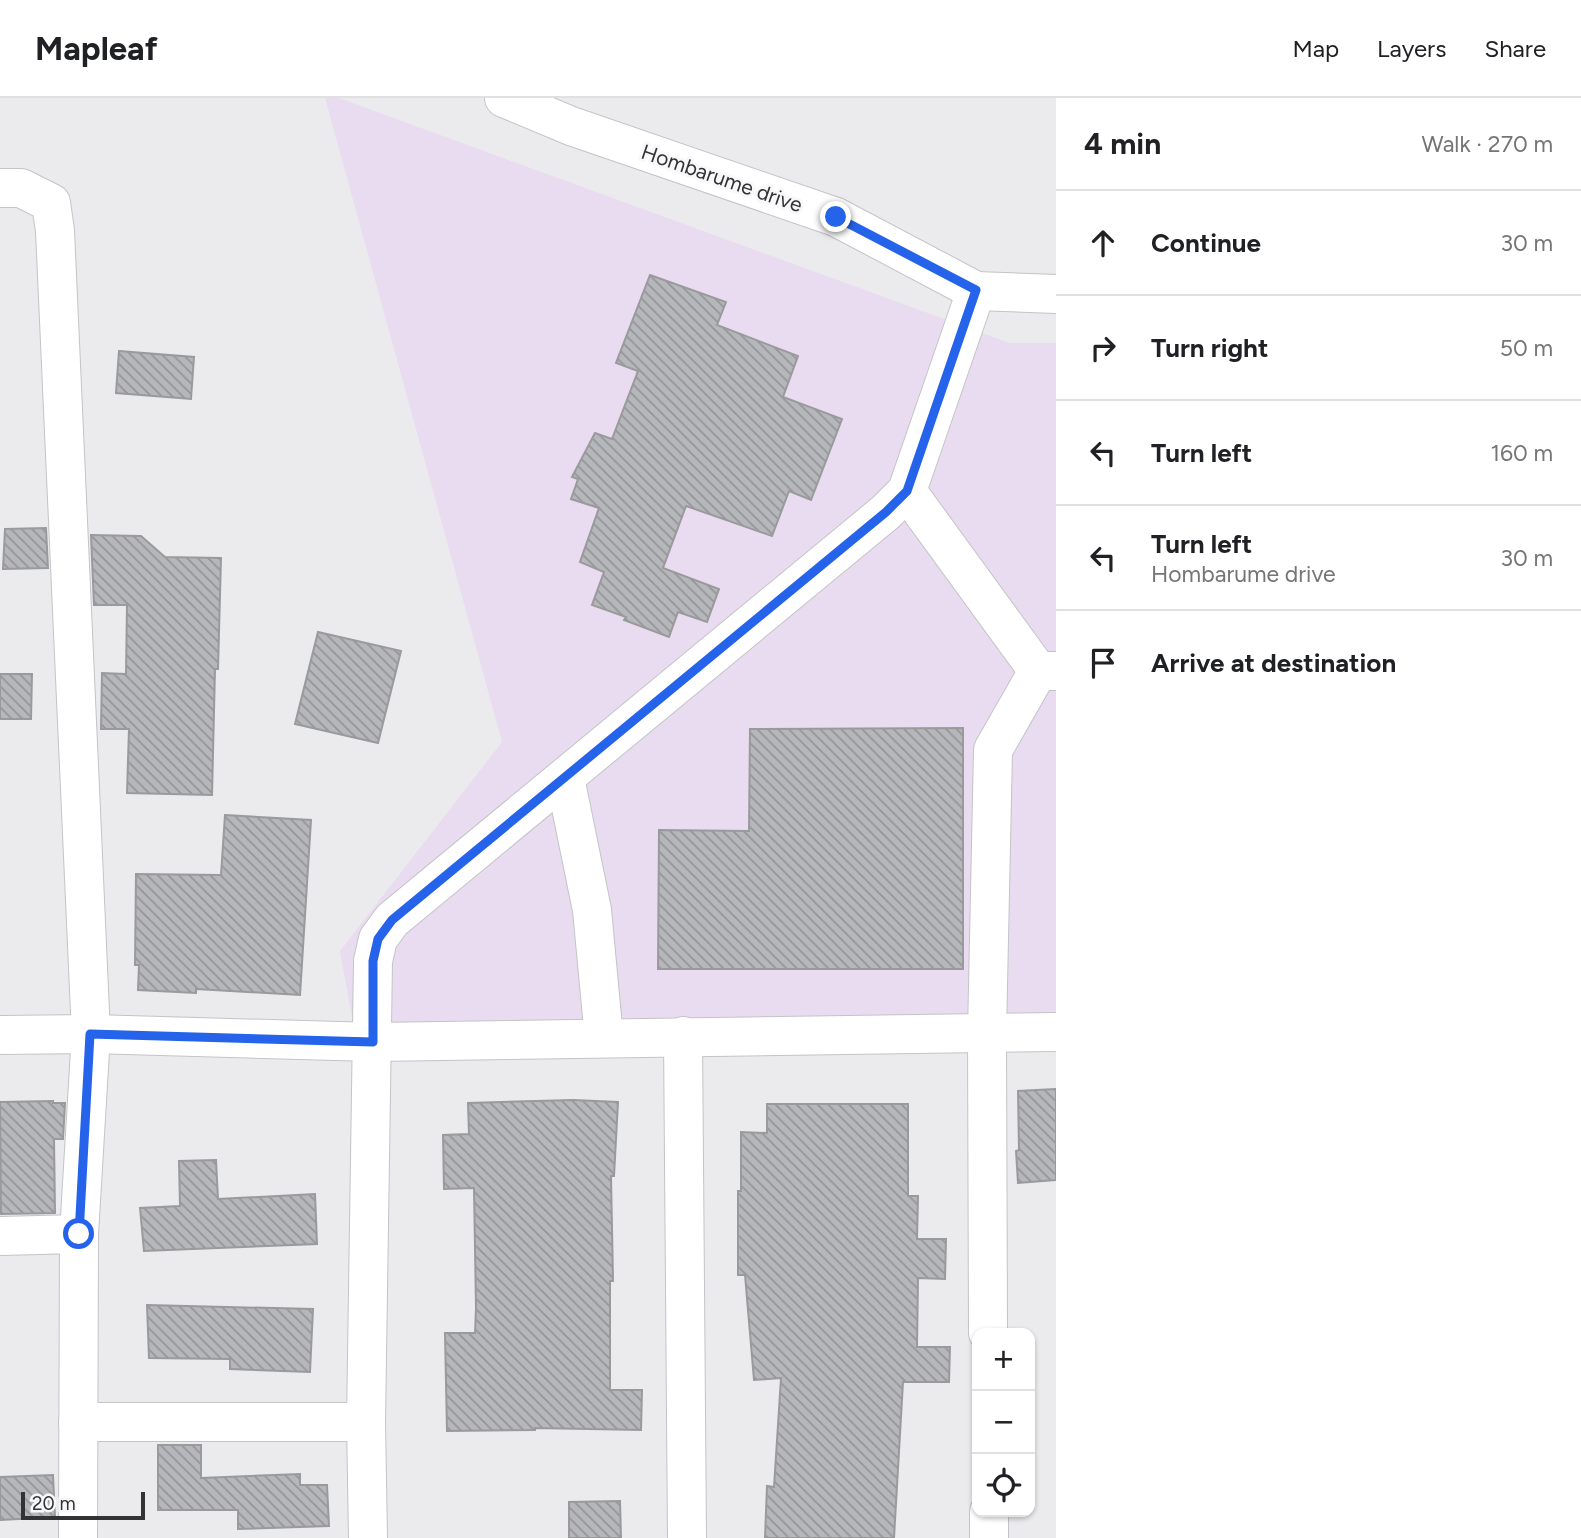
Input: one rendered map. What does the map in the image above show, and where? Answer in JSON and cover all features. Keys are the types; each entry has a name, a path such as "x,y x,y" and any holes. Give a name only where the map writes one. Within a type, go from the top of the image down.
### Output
{"street":[{"name":"Hombarume drive","path":"504,98 573,112 836,217 976,290 1056,294"},
{"path":"0,188 20,188 51,203 55,231 90,1034 79,1234 78,1538"},
{"path":"368,1538 366,1422 373,961 378,939 392,920 886,512 907,491 976,290"},
{"path":"907,491 1047,671 993,750 987,1034 988,1328"},
{"path":"565,778 592,910 604,1038"},
{"path":"0,1035 90,1034 373,1042 1056,1032"},
{"path":"683,1036 687,1538"},
{"path":"0,1236 79,1234"},
{"path":"78,1422 366,1422"},
{"path":"989,1517 989,1538"}],"shaded area":[{"path":"325,98 339,98 1010,343 1056,343 1056,1014 354,1029 340,951 502,742"}],"building":[{"path":"650,275 726,302 717,325 798,356 783,397 842,419 811,500 789,491 772,536 686,506 663,568 719,589 707,622 678,612 669,637 592,605 604,572 580,562 599,508 571,499 578,479 572,477 595,433 612,439 638,371 616,363"},
{"path":"119,351 194,357 191,399 116,393"},
{"path":"46,528 48,568 3,569 5,529"},
{"path":"91,535 141,536 165,557 221,558 212,795 127,793 129,729 101,729 102,673 126,674 127,605 94,605"},
{"path":"318,632 401,651 378,743 295,724"},
{"path":"0,674 32,674 31,719 0,719"},
{"path":"963,728 963,969 658,969 659,830 749,831 750,729"},
{"path":"225,815 311,820 300,995 196,989 196,993 138,990 139,965 135,965 136,874 221,875"},
{"path":"1056,1089 1056,1180 1018,1183 1018,1091"},
{"path":"573,1100 618,1102 614,1176 611,1176 613,1281 610,1281 610,1390 642,1390 641,1430 535,1428 447,1431 445,1333 475,1333 476,1308 474,1188 444,1189 443,1135 469,1134 468,1103"},
{"path":"0,1102 65,1103 63,1139 54,1139 55,1213 1,1214"},
{"path":"767,1104 908,1104 908,1196 918,1196 917,1239 946,1239 945,1279 918,1278 917,1347 950,1347 949,1382 903,1382 894,1538 765,1538 767,1486 774,1487 781,1378 754,1380 745,1275 738,1275 738,1191 741,1191 741,1132 767,1133"},
{"path":"216,1160 218,1199 315,1194 317,1244 144,1251 140,1208 180,1206 179,1161"},
{"path":"147,1305 313,1309 310,1372 230,1369 230,1359 149,1358"},
{"path":"158,1445 201,1445 201,1478 300,1474 300,1485 327,1485 329,1526 238,1529 238,1510 158,1510"},
{"path":"53,1475 55,1517 0,1520 0,1477"},
{"path":"620,1501 621,1538 569,1538 569,1502"}],"route":[{"path":"79,1234 90,1034 373,1042 373,961 378,939 392,920 886,512 907,491 976,290 836,217"}]}
